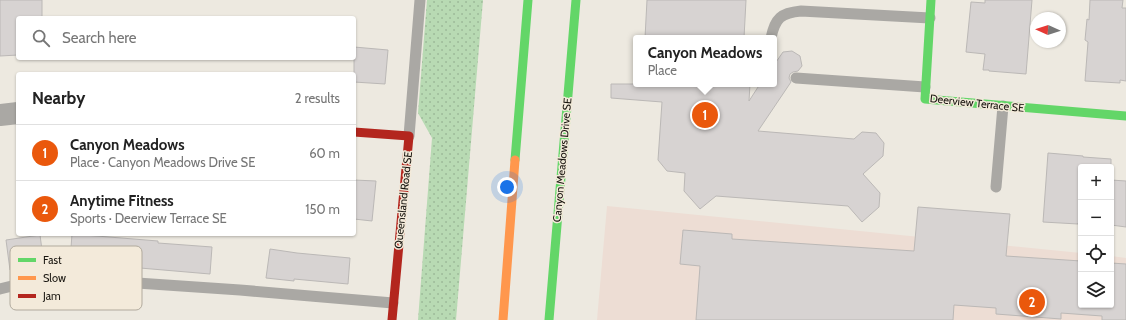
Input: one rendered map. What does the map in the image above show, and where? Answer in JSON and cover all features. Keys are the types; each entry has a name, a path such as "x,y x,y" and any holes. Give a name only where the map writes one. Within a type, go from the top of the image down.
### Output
{"street":[{"path":"503,320 528,0"},
{"name":"Canyon Meadows Drive SE","path":"548,320 576,0"},
{"name":"Deerview Terrace SE","path":"931,0 924,99 1126,116"},
{"path":"0,115 16,113"},
{"name":"Queensland Road SE","path":"356,132 409,136 392,320"}],"lane":[{"path":"409,136 420,0"},
{"path":"772,35 773,27 780,17 790,12 801,11 930,18"},
{"path":"796,78 925,87"},
{"path":"996,187 1003,106"},
{"path":"142,284 240,290 393,303"},
{"path":"0,289 10,287"}],"shaded area":[{"path":"607,206 1078,253 1078,308 1114,308 1114,256 1126,258 1126,320 597,320"}],"green space":[{"path":"427,0 483,0 456,320 418,320 432,138 418,113"}],"building":[{"path":"0,0 42,0 42,16 16,16 16,55 0,56"},
{"path":"647,0 746,0 744,35 645,35"},
{"path":"985,0 1032,0 1026,74 983,70 985,54 966,52 971,2 985,3"},
{"path":"1090,0 1123,0 1122,8 1126,8 1126,81 1120,80 1120,83 1085,81 1088,42 1085,40 1087,19 1089,20"},
{"path":"356,47 388,50 385,84 356,82 356,72 354,72"},
{"path":"792,51 800,56 802,66 798,71 790,74 789,78 791,82 758,131 854,139 862,132 876,133 884,143 883,156 863,174 880,193 879,207 862,222 848,206 716,196 700,209 684,191 685,173 667,171 658,160 662,102 611,98 611,84 633,84 633,87 750,87 749,101 758,87 777,87 777,61 783,52"},
{"path":"1048,153 1111,159 1111,164 1078,164 1078,224 1043,222"},
{"path":"356,180 376,181 372,221 356,219"},
{"path":"1114,180 1126,181 1126,227 1114,225"},
{"path":"918,207 1010,214 1006,256 1078,261 1078,308 1114,308 1114,263 1126,264 1126,320 1102,320 1102,316 1061,313 1061,319 996,314 996,308 954,305 953,320 696,320 700,266 680,264 683,230 732,234 732,239 914,251"},
{"path":"40,236 41,246 10,246 10,270 6,240"},
{"path":"72,236 97,236 212,247 210,274 142,268 142,246 71,246"},
{"path":"270,249 350,258 348,284 266,278"}],"traffic: fast":[{"path":"515,160 528,0"},
{"path":"549,320 576,0"},
{"path":"931,0 925,99 1126,116"}],"traffic: slow":[{"path":"503,320 515,160"}],"traffic: jam":[{"path":"356,132 409,136 392,320"}],"place":[{"name":"Canyon Meadows","path":"705,115"},
{"name":"Anytime Fitness","path":"1032,302"}]}
